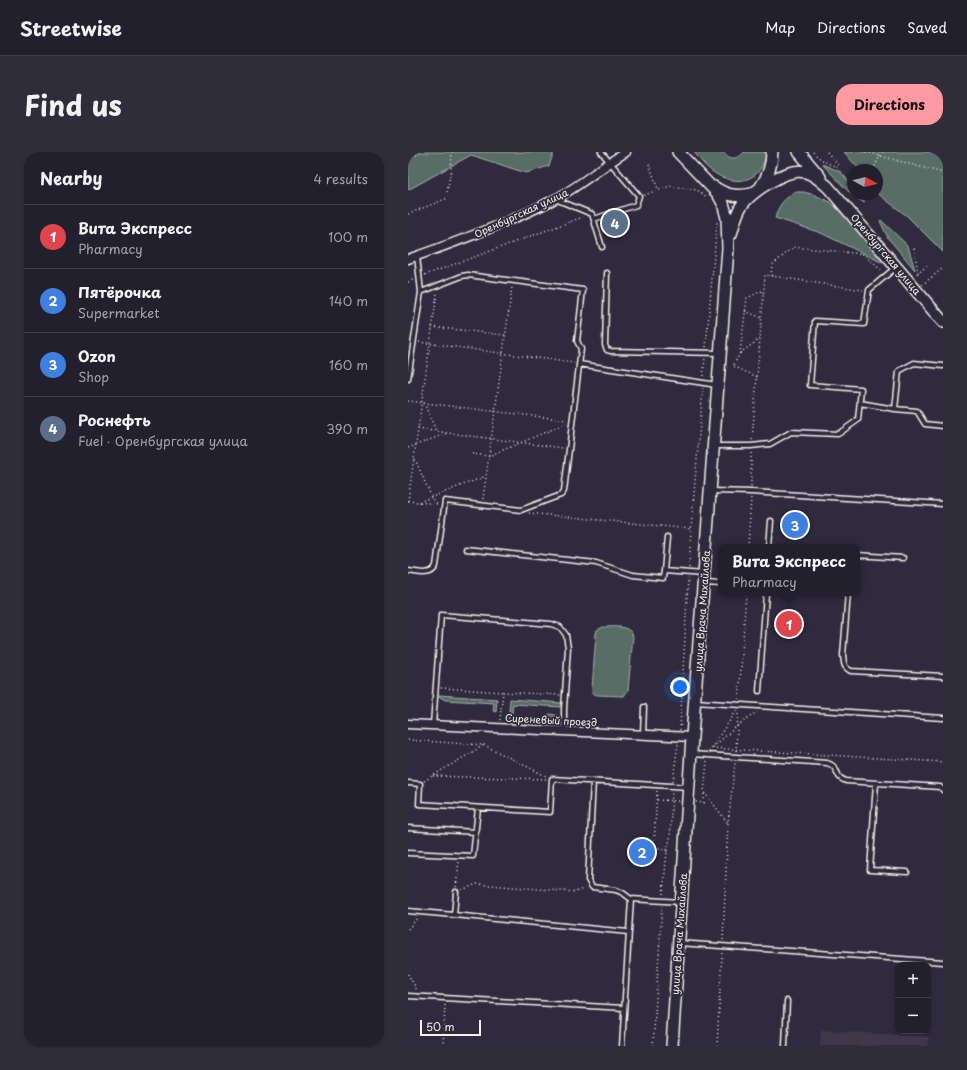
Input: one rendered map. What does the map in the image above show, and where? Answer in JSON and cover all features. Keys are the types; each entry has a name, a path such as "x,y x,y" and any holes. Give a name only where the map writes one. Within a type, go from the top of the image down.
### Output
{"main road":[{"path":"704,180 726,194 744,196 756,191 765,181 771,166 772,152"},
{"path":"799,152 828,187"},
{"path":"678,153 718,194 723,203 727,218 728,248"},
{"name":"Оренбургская улица","path":"728,248 736,217 741,206 756,191 788,173 798,171 811,174 828,187 897,266 943,322"},
{"name":"улица Врача Михайлова","path":"672,1046 692,737 728,248"}],"street":[{"path":"610,162 617,152"},
{"name":"Оренбургская улица","path":"408,260 524,214 555,199 578,186 626,152"},
{"name":"Сиреневый проезд","path":"408,724 692,737"}],"lane":[{"path":"594,219 636,205 639,196 601,152"},
{"path":"555,199 592,214 602,247"},
{"path":"408,380 421,292 417,256"},
{"path":"713,446 751,446 770,444 791,432 838,434 858,420 860,389 810,385 815,321 864,324 869,290 897,266"},
{"path":"607,273 605,345 607,350 611,352 720,353"},
{"path":"408,571 426,573 434,570 436,566 445,501 521,510 564,492 581,348 578,340 583,290 468,275 421,292"},
{"path":"895,409 899,371 914,363 943,366"},
{"path":"579,364 718,385"},
{"path":"860,403 917,411 925,424 943,426"},
{"path":"710,491 751,492 943,504"},
{"path":"769,544 771,520"},
{"path":"466,549 596,563 633,575 663,578 667,537"},
{"path":"860,555 903,558"},
{"path":"664,570 688,573 718,583"},
{"path":"759,691 766,596"},
{"path":"848,596 843,655 846,669 851,671 943,676"},
{"path":"433,725 441,615 551,624 560,627 566,635 568,648 564,731"},
{"path":"695,702 738,706 943,718"},
{"path":"643,735 644,707"},
{"path":"691,754 827,763 835,769 841,779 846,781 940,787 943,790"},
{"path":"408,783 420,784 419,804 550,812 552,779 689,787"},
{"path":"593,781 588,880 592,886 616,890 631,899 682,902"},
{"path":"876,783 870,870 907,872"},
{"path":"408,853 473,856 478,808"},
{"path":"408,828 476,832"},
{"path":"454,915 456,892"},
{"path":"622,1046 631,899"},
{"path":"408,911 628,932"},
{"path":"679,943 943,962"},
{"path":"408,996 624,1008"},
{"path":"785,1046 788,1001"}],"path":[{"path":"447,192 451,170 452,152"},
{"path":"813,152 826,163 840,168 827,152"},
{"path":"866,152 943,173"},
{"path":"876,164 883,152"},
{"path":"408,157 420,154"},
{"path":"649,164 658,190"},
{"path":"639,196 670,186 697,190 707,197"},
{"path":"408,214 448,198"},
{"path":"408,282 592,214"},
{"path":"678,748 691,529 717,220"},
{"path":"771,276 772,265 794,247 863,254 886,275"},
{"path":"914,248 917,274 928,264"},
{"path":"916,290 943,268"},
{"path":"748,544 751,492 751,446 765,275 869,290"},
{"path":"482,506 512,281"},
{"path":"438,285 423,403 408,501 444,505"},
{"path":"757,377 733,366 740,353 747,298 764,290"},
{"path":"745,311 762,318"},
{"path":"432,327 505,335"},
{"path":"740,353 760,339"},
{"path":"414,342 579,364"},
{"path":"408,401 572,421"},
{"path":"423,403 437,432"},
{"path":"472,454 489,456 572,421"},
{"path":"418,429 569,448"},
{"path":"408,448 448,433"},
{"path":"414,457 434,504"},
{"path":"417,502 486,475"},
{"path":"526,513 691,529"},
{"path":"738,706 746,596"},
{"path":"436,687 565,696"},
{"path":"500,728 502,692"},
{"path":"712,748 737,726 764,707"},
{"path":"704,803 708,755 738,708 736,749 728,823 717,1046"},
{"path":"408,740 484,746 552,779"},
{"path":"420,784 484,746"},
{"path":"712,748 943,762"},
{"path":"433,776 552,779"},
{"path":"658,785 654,846 667,851"},
{"path":"704,792 728,823"},
{"path":"657,800 672,800"},
{"path":"460,855 456,892 477,884 575,892 592,886"},
{"path":"408,929 422,912"},
{"path":"408,974 420,996"},
{"path":"443,1046 446,998"}],"shaded area":[{"path":"821,1030 928,1037 928,1046 820,1046"}],"green space":[{"path":"408,152 554,152 549,166 526,173 471,155 408,190"},
{"path":"694,152 724,152 731,158 736,158 744,152 766,152 763,164 756,174 750,178 738,181 719,176 704,165"},
{"path":"844,152 943,152 943,252 907,216 883,198 883,164 854,164"},
{"path":"822,164 841,172 847,180 847,190"},
{"path":"794,192 804,192 815,195 830,202 887,256 887,260 883,263 821,233 775,218 782,203"},
{"path":"881,220 908,246 915,270 888,238 880,221"},
{"path":"603,627 624,628 631,632 633,636 628,690 624,696 597,695 593,693 596,633 597,630"},
{"path":"439,695 497,699 496,712 493,711 494,703 445,700"},
{"path":"510,699 562,703 560,707 513,704 512,713 509,712"},
{"path":"549,714 559,717 560,724 508,720 509,715 512,715 512,719 548,721"}],"place":[{"name":"Роснефть","path":"615,223"},
{"name":"Ozon","path":"795,525"},
{"name":"Вита Экспресс","path":"789,624"},
{"name":"Пятёрочка","path":"642,852"}]}
